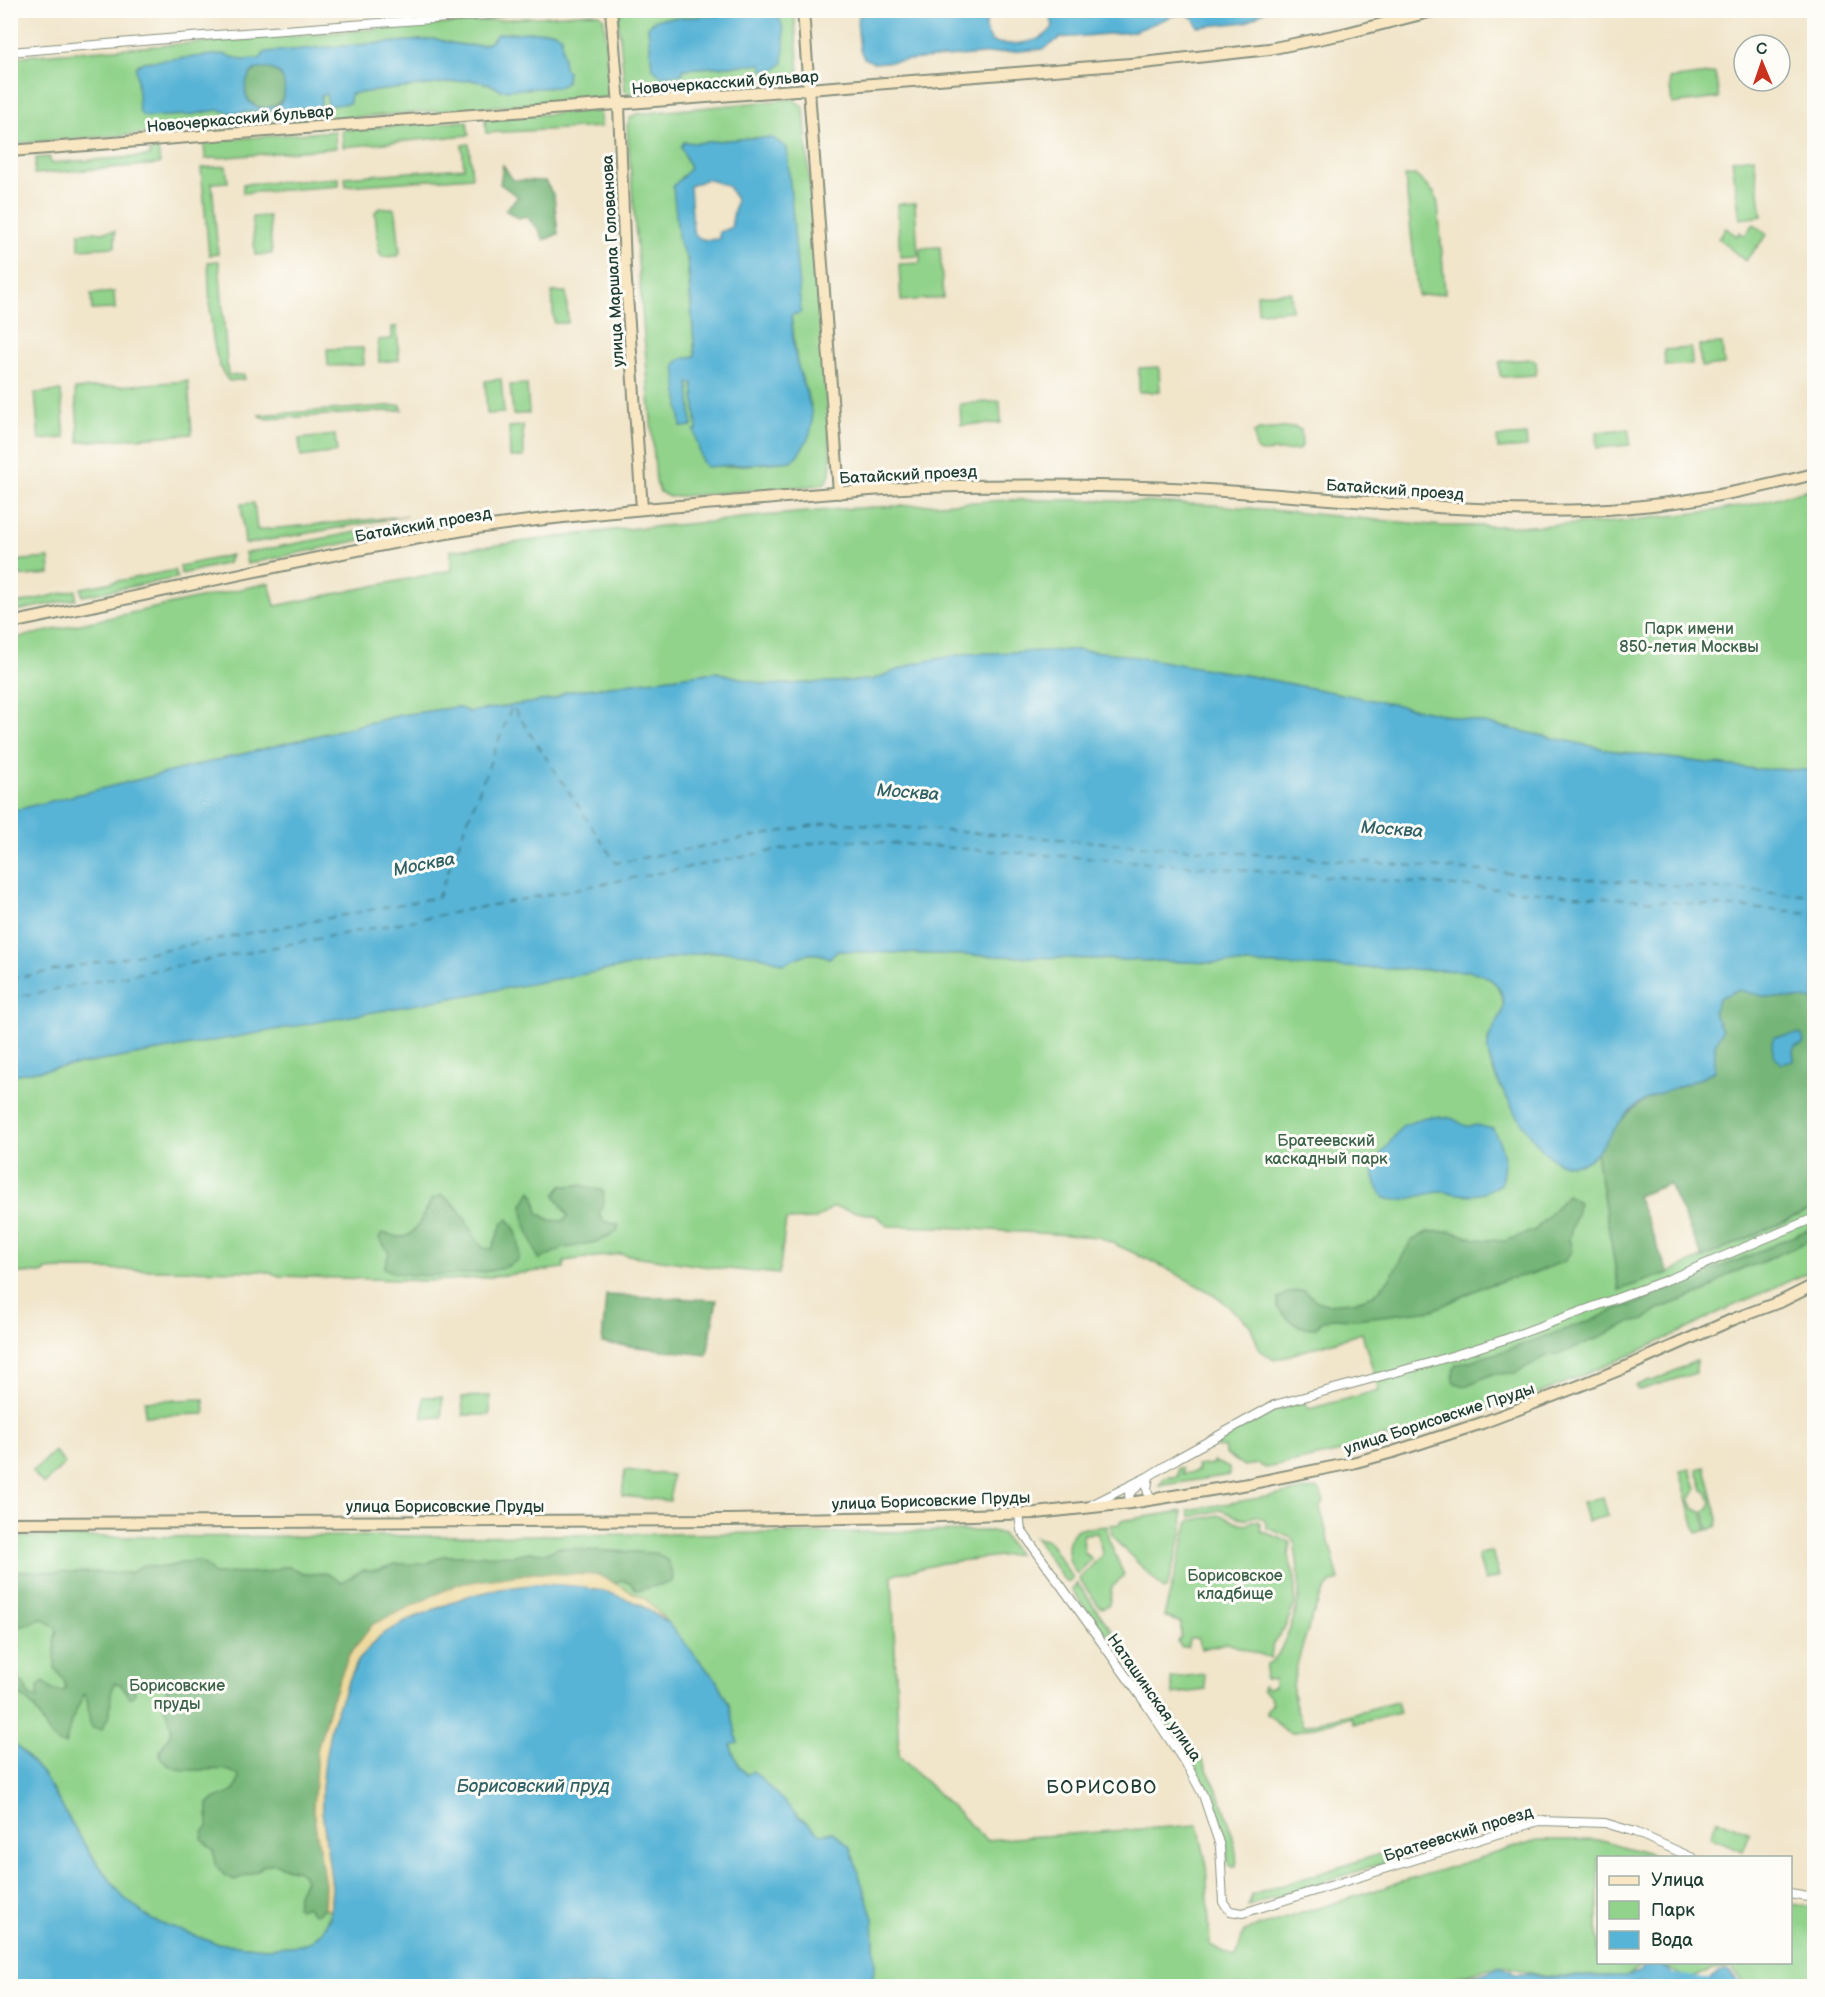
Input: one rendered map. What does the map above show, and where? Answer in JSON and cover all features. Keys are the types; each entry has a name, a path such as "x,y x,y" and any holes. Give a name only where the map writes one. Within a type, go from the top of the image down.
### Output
{"main road":[{"name":"улица Маршала Голованова","path":"611,10 619,105 625,267 642,509"},
{"path":"803,10 839,493"},
{"name":"Новочеркасский бульвар","path":"10,151 1143,63 1261,50 1343,34 1437,10"},
{"name":"Батайский проезд","path":"10,623 456,532 520,522 642,509 927,487 1078,485 1216,490 1452,508 1590,510 1723,496 1815,474"},
{"name":"улица Борисовские Пруды","path":"10,1523 720,1520 1019,1514 1130,1503 1306,1472 1394,1452 1482,1423 1579,1386 1815,1285"}],"street":[{"path":"10,52 553,10"},
{"path":"1084,1509 1149,1476 1274,1405 1426,1364 1503,1340 1667,1280 1815,1218"},
{"path":"1149,1476 1147,1490 1150,1500"},
{"path":"1130,1503 1129,1494 1149,1476"},
{"name":"Наташинская улица","path":"1019,1514 1021,1530 1146,1704 1189,1769 1203,1795 1220,1846 1223,1902 1230,1911"},
{"name":"Братеевский проезд","path":"1230,1911 1243,1913 1539,1821 1605,1823 1635,1832 1691,1856"},
{"path":"1792,1894 1815,1898"}],"green space":[{"path":"623,10 794,11 799,72 792,81 630,95 625,91 618,17","holes":["775,13 782,31 783,43 783,63 776,69 761,64 683,69 652,67 648,27 653,21"]},
{"path":"590,13 600,14 604,19 610,93 605,98 11,144 11,57","holes":["552,31 564,68 501,90 490,84 471,80 350,94 328,106 326,94 321,95 321,107 233,113 218,110 178,115 138,64 223,54 242,60 260,59 266,52 436,39 463,45 478,45 490,42 497,34"]},
{"path":"265,68 273,69 279,74 284,80 284,96 279,102 273,107 265,108 257,107 251,102 246,96 245,88 246,80 251,74 257,69"},
{"path":"1715,73 1719,98 1672,104 1669,79"},
{"path":"793,99 804,108 831,458 829,477 822,485 669,497 660,492 656,482 627,126 630,118 636,114","holes":["759,138 801,313 791,315 797,364 811,405 792,461 725,467 697,430 693,383 689,383 692,426 681,427 685,358 695,356 680,178 688,172 690,167 684,155 696,143"]},
{"path":"600,110 601,127 486,133 485,119"},
{"path":"467,121 469,135 343,147 342,130"},
{"path":"335,131 336,148 205,159 204,141"},
{"path":"469,144 472,177 346,186 345,177 464,168 462,145"},
{"path":"158,149 160,164 34,174 36,158 50,157 50,163 150,156 150,150"},
{"path":"1754,157 1762,216 1740,219 1732,160"},
{"path":"503,165 513,180 545,181 554,196 558,234 544,240 539,230 526,216 518,218 505,210 518,197 500,184"},
{"path":"226,166 228,182 212,183 218,254 209,255 201,168"},
{"path":"1415,175 1434,193 1438,204 1445,293 1418,296 1405,176"},
{"path":"339,178 339,186 243,193 243,184"},
{"path":"915,203 918,256 900,257 897,204"},
{"path":"379,208 393,208 396,212 400,253 398,256 382,257 379,252 375,212"},
{"path":"269,216 272,254 255,255 252,217"},
{"path":"1754,224 1767,235 1745,261 1718,238 1726,228 1737,236 1740,232 1744,236"},
{"path":"115,231 115,247 79,249 79,233"},
{"path":"940,247 943,298 901,301 899,264 920,263 920,248"},
{"path":"219,261 228,375 244,375 245,379 229,381 217,358 211,325 208,262"},
{"path":"114,292 115,309 92,310 91,294"},
{"path":"552,292 566,292 568,323 554,323"},
{"path":"1291,292 1292,310 1258,312 1257,294"},
{"path":"392,327 397,327 399,360 379,362 378,340 392,339"},
{"path":"1722,344 1724,365 1701,367 1699,345"},
{"path":"363,348 364,365 328,366 327,349"},
{"path":"1691,348 1692,364 1665,366 1664,350"},
{"path":"1533,359 1536,362 1535,375 1503,377 1500,375 1501,361"},
{"path":"1159,367 1160,392 1139,392 1139,368"},
{"path":"501,379 504,413 487,414 485,381"},
{"path":"188,381 192,434 79,442 75,389"},
{"path":"527,384 529,413 513,415 510,385"},
{"path":"61,391 65,438 39,440 35,393"},
{"path":"1000,401 1001,423 961,425 960,404"},
{"path":"401,405 402,410 268,419 258,415"},
{"path":"523,426 524,457 510,457 509,427"},
{"path":"1295,427 1301,430 1302,446 1298,450 1260,452 1256,449 1254,433 1259,430"},
{"path":"1629,429 1630,445 1597,448 1596,432"},
{"path":"335,435 337,452 301,457 299,439"},
{"path":"1526,435 1527,447 1498,449 1497,437"},
{"name":"Парк имени 850-летия Москвы","path":"1814,488 1814,770 1755,769 1614,751 1250,676 1074,650 965,654 916,663 872,680 767,685 716,672 565,692 555,699 469,712 457,707 401,715 11,811 11,639 269,583 275,606 452,570 450,551 614,530 842,509 1011,500 1091,500 1215,505 1443,526 1531,526 1606,523 1713,511 1754,504"},
{"path":"254,503 257,530 407,516 245,544 241,504"},
{"path":"426,519 427,526 247,564 245,553"},
{"path":"231,555 228,563 181,574 180,566"},
{"path":"49,558 50,574 11,577 11,561"},
{"path":"175,570 177,578 82,596 81,588"},
{"path":"76,590 76,599 11,612 11,605"},
{"name":"Братеевский каскадный парк","path":"732,951 771,958 784,963 812,954 829,958 838,951 1470,971 1483,974 1496,984 1502,996 1504,1010 1488,1039 1490,1062 1497,1081 1569,1165 1585,1162 1596,1153 1619,1290 1668,1273 1814,1208 1814,1270 1626,1357 1545,1391 1391,1440 1383,1436 1377,1437 1369,1442 1369,1446 1266,1468 1258,1464 1244,1466 1225,1454 1224,1447 1217,1448 1215,1442 1273,1411 1303,1402 1309,1409 1379,1390 1362,1333 1274,1360 1260,1350 1250,1325 1215,1295 1158,1264 1099,1237 943,1227 888,1226 877,1216 833,1207 816,1219 786,1220 779,1274 620,1254 564,1261 564,1268 480,1278 428,1281 280,1276 263,1271 62,1269 46,1270 44,1273 11,1273 11,1075 113,1059 686,955"},
{"path":"1738,990 1767,997 1814,1000 1814,1208 1703,1258 1669,1184 1637,1196 1668,1273 1619,1290 1596,1153 1615,1127 1637,1105 1655,1095 1700,1079 1715,1071 1715,1045 1722,1030 1713,1012 1719,998"},
{"path":"581,1185 603,1191 604,1202 599,1214 603,1221 619,1225 617,1232 596,1242 561,1249 539,1260 524,1220 523,1205 531,1191 535,1197 538,1213 550,1220 563,1221 568,1216 555,1195 562,1186"},
{"path":"442,1195 462,1214 483,1248 492,1249 502,1224 508,1219 518,1238 518,1260 495,1270 462,1274 425,1276 394,1272 384,1268 389,1253 379,1238 382,1233 401,1237 412,1233 432,1199"},
{"path":"1567,1195 1579,1202 1569,1239 1572,1250 1565,1261 1532,1274 1483,1287 1433,1310 1356,1319 1332,1318 1323,1321 1316,1328 1294,1324 1278,1308 1278,1299 1294,1292 1305,1291 1315,1300 1327,1304 1353,1302 1374,1295 1390,1278 1411,1241 1427,1232 1450,1231 1476,1239 1505,1241 1535,1230"},
{"path":"1814,1227 1814,1236 1806,1242 1729,1274 1705,1292 1671,1304 1645,1320 1629,1323 1562,1353 1547,1356 1515,1373 1493,1374 1465,1386 1455,1383 1453,1374 1456,1365 1504,1351 1616,1309 1636,1304"},
{"path":"606,1295 717,1300 707,1355 602,1343"},
{"path":"1696,1361 1696,1373 1639,1390 1636,1385 1655,1380"},
{"path":"490,1396 490,1415 463,1415 462,1397"},
{"path":"423,1397 442,1397 442,1417 423,1418"},
{"path":"204,1399 205,1414 145,1416 145,1401"},
{"path":"54,1451 65,1463 44,1484 32,1472"},
{"path":"1213,1461 1229,1468 1229,1475 1159,1486 1165,1478 1178,1476 1178,1468 1182,1468 1183,1474 1198,1471 1197,1466 1213,1464"},
{"path":"1705,1467 1718,1519 1717,1526 1709,1530 1704,1511 1709,1507 1711,1501 1707,1492 1703,1490 1697,1469"},
{"path":"1690,1469 1696,1490 1690,1501 1694,1509 1702,1512 1707,1530 1698,1533 1680,1471"},
{"path":"625,1470 672,1475 670,1501 622,1496"},
{"path":"1318,1488 1324,1502 1320,1508 1339,1580 1329,1584 1322,1595 1311,1621 1294,1680 1295,1703 1303,1726 1397,1702 1400,1713 1354,1724 1352,1717 1292,1733 1280,1727 1267,1714 1272,1704 1270,1696 1262,1690 1263,1686 1267,1689 1274,1687 1274,1680 1265,1679 1267,1664 1280,1652 1298,1603 1299,1582 1294,1541 1292,1538 1267,1528 1265,1521 1258,1516 1246,1520 1220,1510 1190,1517 1188,1510"},
{"path":"1603,1497 1608,1516 1587,1521 1582,1502"},
{"path":"1182,1511 1183,1530 1167,1588 1164,1589 1113,1537 1110,1525 1120,1524 1120,1521"},
{"name":"Борисовское кладбище","path":"1218,1515 1246,1525 1252,1521 1258,1521 1261,1531 1290,1542 1288,1556 1295,1577 1295,1604 1285,1627 1273,1643 1271,1658 1227,1643 1201,1649 1197,1638 1189,1639 1188,1647 1181,1647 1178,1642 1181,1636 1181,1623 1164,1616 1189,1521"},
{"path":"1107,1526 1108,1538 1124,1575 1112,1587 1109,1604 1104,1608 1100,1607 1079,1579 1102,1555 1097,1533 1083,1534 1084,1553 1091,1560 1077,1574 1069,1557 1068,1545 1077,1529"},
{"name":"Борисовские пруды","path":"992,1531 1002,1534 1017,1554 943,1563 892,1575 899,1756 986,1840 1198,1825 1206,1862 1210,1945 1236,1958 1244,1931 1537,1840 1602,1840 1656,1856 1597,1856 1597,1964 1644,1964 1626,1976 1542,1976 1501,1965 1420,1986 871,1986 875,1965 874,1943 833,1832 821,1834 799,1817 753,1772 747,1776 739,1766 730,1745 730,1706 716,1680 698,1658 331,1911 323,1930 312,1941 301,1945 266,1948 215,1943 152,1921 123,1897 89,1852 42,1773 11,1740 11,1537"},
{"path":"1034,1537 1048,1541 1073,1578 1070,1581 1065,1581"},
{"path":"560,1547 656,1553 668,1561 673,1575 672,1582 639,1590 630,1583 621,1580 614,1583 598,1575 373,1624 349,1655 331,1701 317,1751 313,1810 325,1885 324,1908 318,1913 314,1914 306,1906 299,1909 296,1907 298,1894 305,1880 296,1870 274,1863 235,1880 225,1876 215,1864 213,1850 202,1839 203,1832 208,1827 208,1804 233,1790 239,1778 227,1770 177,1769 162,1760 160,1752 171,1729 162,1703 167,1690 164,1682 153,1680 138,1686 134,1690 133,1697 130,1697 120,1684 114,1683 110,1714 102,1729 92,1728 84,1694 71,1722 65,1745 51,1736 33,1706 18,1693 13,1684 15,1681 23,1682 30,1697 38,1697 38,1686 44,1682 52,1690 63,1691 66,1688 55,1668 54,1641 57,1630 43,1619 18,1627 11,1615 10,1571 130,1573 143,1565 165,1567 194,1561 207,1566 214,1574 267,1572 290,1567 306,1574 326,1573 342,1582 363,1570 377,1570 395,1564 425,1564 443,1556 547,1553"},
{"path":"1492,1551 1499,1577 1485,1581 1478,1555"},
{"path":"1077,1583 1112,1633 1104,1634 1073,1591"},
{"path":"1204,1674 1206,1690 1173,1694 1171,1678"},
{"path":"1164,1704 1186,1735 1215,1784 1228,1819 1236,1852 1236,1866 1228,1864 1225,1836 1220,1818 1206,1785 1156,1708 1157,1705"},
{"path":"1717,1819 1750,1833 1743,1851 1710,1837"},
{"path":"1383,1853 1387,1862 1248,1906 1252,1895"},
{"path":"1792,1904 1814,1907 1814,1986 1747,1986 1731,1968 1713,1970 1689,1979 1659,1964 1792,1964"}],"sand":[{"path":"534,1573 598,1575 646,1599 667,1622 637,1603 538,1584 465,1597 411,1619 381,1635 359,1659 331,1726 322,1789 322,1810 332,1886 331,1911 324,1908 325,1885 313,1810 317,1751 331,1701 349,1655 373,1624 458,1584"}],"water":[{"path":"865,11 1012,11 995,13 986,20 986,31 992,42 1008,44 1034,40 1049,32 1053,26 1050,15 1043,11 1265,11 1247,22 1198,27 1193,18 1185,14 1172,16 1133,32 1060,38 1044,49 874,63 864,58 860,50 857,22 859,16"},
{"path":"770,12 780,20 784,34 783,63 776,69 763,70 761,64 683,69 683,74 661,76 652,67 648,27 653,21"},
{"path":"552,31 561,36 564,68 568,72 566,83 559,87 501,90 490,84 471,80 350,94 350,103 328,106 326,94 321,95 321,107 233,113 218,110 189,115 149,117 143,116 139,111 136,67 143,62 223,54 242,60 260,59 265,52 436,39 463,45 478,45 490,42 497,34","holes":["271,69 278,72 284,85 284,95 280,104 263,108 250,102 245,86 254,70"]},
{"path":"773,138 787,148 801,313 791,315 793,341 796,360 812,415 809,436 792,461 706,467 702,462 694,430 697,430 693,383 689,383 692,426 681,427 675,365 682,359 695,356 688,260 679,243 673,187 690,167 681,147 684,142","holes":["707,179 728,186 736,200 731,228 719,232 719,239 704,240 698,237 693,231 690,186"]},
{"name":"Москва","path":"1074,650 1113,653 1250,676 1614,751 1755,769 1814,770 1814,1000 1767,997 1738,990 1719,998 1713,1012 1722,1030 1715,1045 1715,1071 1642,1102 1627,1113 1590,1158 1585,1162 1573,1164 1557,1162 1544,1151 1524,1126 1505,1094 1488,1052 1490,1036 1502,1012 1503,998 1498,987 1490,979 1469,971 838,951 829,958 812,954 801,956 784,964 765,957 746,954 707,952 113,1059 11,1075 11,811 401,715 457,707 469,712 555,699 565,692 716,672 767,685 872,680 916,663 965,654"},
{"path":"1802,1035 1804,1042 1793,1050 1793,1061 1782,1064 1773,1052 1774,1037"},
{"path":"1425,1117 1447,1117 1465,1126 1476,1125 1493,1129 1503,1155 1504,1168 1501,1184 1474,1195 1440,1192 1400,1200 1384,1198 1375,1181 1373,1172 1375,1162 1402,1126"},
{"name":"Борисовский пруд","path":"538,1584 575,1586 607,1592 637,1603 667,1622 716,1680 730,1706 738,1743 730,1745 739,1766 747,1775 753,1771 799,1817 821,1834 833,1832 850,1847 873,1918 875,1965 871,1986 11,1986 11,1740 42,1773 89,1852 123,1897 152,1920 215,1943 266,1948 301,1945 312,1941 323,1930 330,1917 332,1886 322,1810 325,1760 331,1726 359,1659 381,1635 411,1619 465,1597"},
{"path":"1649,1964 1661,1964 1679,1980 1679,1986 1663,1987 1640,1983 1629,1986 1452,1986 1454,1980 1499,1967 1515,1974 1532,1974 1542,1977 1625,1976 1639,1972"},
{"path":"1725,1971 1730,1972 1742,1986 1706,1986 1713,1976"}],"waterway":[{"path":"1663,1979 1706,1986 1736,1986"}],"ferry route":[{"path":"10,979 438,897 512,706 616,863 831,822 1814,896"},
{"path":"10,998 835,839 1814,913"}],"district":[{"name":"БОРИСОВО","path":"1102,1787"}]}
